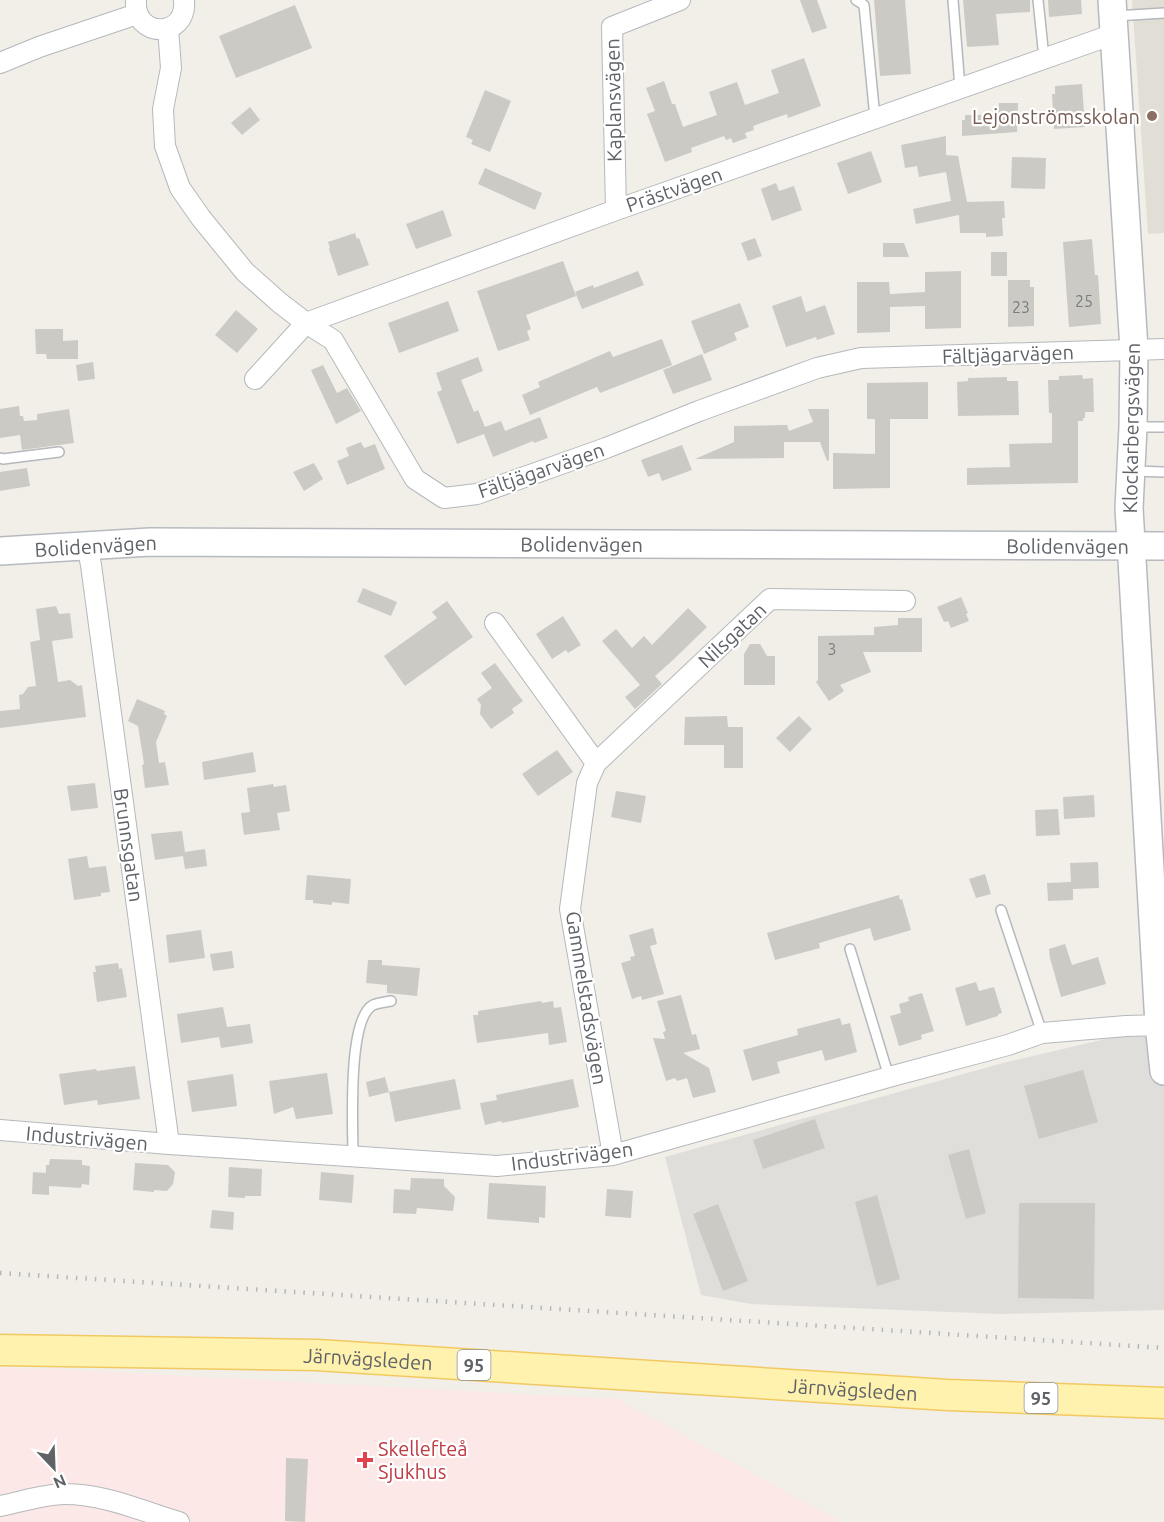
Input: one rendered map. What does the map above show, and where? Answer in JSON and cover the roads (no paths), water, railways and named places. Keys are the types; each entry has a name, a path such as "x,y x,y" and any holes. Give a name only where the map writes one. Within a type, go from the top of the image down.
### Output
{"main road":[{"name":"Klockarbergsvägen","path":"1113,16 1134,349 1130,508 1164,1071"},
{"name":"Bolidenvägen","path":"0,551 174,542 1164,546"},
{"name":"Järnvägsleden","path":"0,1350 317,1355 948,1395 1133,1411 1164,1423"},
{"name":"Järnvägsleden","path":"1133,1411 1164,1403"}],"street":[{"path":"0,63 137,7 145,24 152,29 168,28 175,25 183,14 185,0"},
{"name":"Kaplansvägen","path":"616,210 612,27 680,0"},
{"name":"Prästvägen","path":"255,379 306,323 1044,58 1113,16"},
{"name":"Fältjägarvägen","path":"168,28 171,68 163,109 165,146 180,188 245,272 280,303 333,340 415,479 444,498 477,494 807,372 861,358 1164,349"},
{"name":"Brunnsgatan","path":"87,545 169,1144"},
{"name":"Nilsgatan","path":"596,763 770,599 905,601"},
{"path":"495,623 596,763"},
{"name":"Gammelstadsvägen","path":"596,763 587,783 570,909 613,1155"},
{"name":"Industrivägen","path":"0,1130 497,1166 613,1155 1008,1046 1042,1033 1161,1024"},
{"path":"0,1506 63,1494 82,1495 100,1498 179,1522"}],"lane":[{"path":"856,0 864,4 875,118"},
{"path":"953,0 960,88"},
{"path":"1038,0 1044,58"},
{"path":"1113,16 1164,13"},
{"path":"1133,427 1164,427"},
{"path":"0,458 59,452"},
{"path":"1131,471 1164,471"},
{"path":"1001,910 1042,1033"},
{"path":"850,949 889,1077"},
{"path":"353,1156 353,1069 360,1022 371,1006 391,1000"}],"railway":[{"path":"0,1273 1164,1348"}],"place":[{"name":"Lejonströmsskolan","path":"1152,116"},
{"name":"Skellefteå Sjukhus","path":"365,1460"}]}
